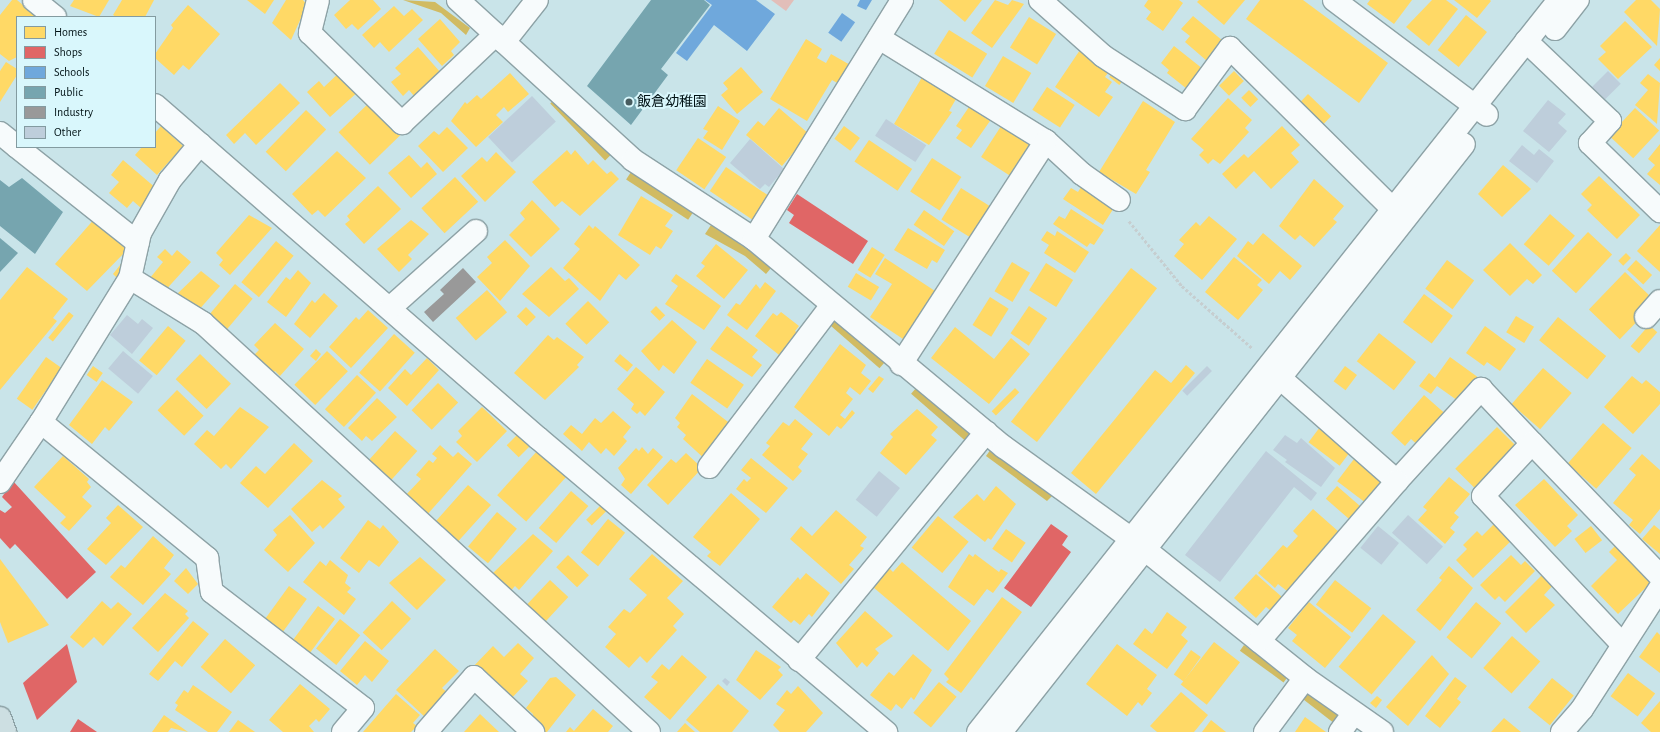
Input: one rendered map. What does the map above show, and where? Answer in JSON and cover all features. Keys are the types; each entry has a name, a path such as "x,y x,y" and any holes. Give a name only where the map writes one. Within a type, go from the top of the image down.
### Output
{"highway":[{"path":"0,718 5,732"}],"street":[{"path":"34,0 54,16"},
{"path":"318,0 310,33 402,123 500,38 537,0"},
{"path":"458,0 633,160 754,239 901,364 986,432 1140,545 1305,678 1353,714 1382,732"},
{"path":"754,239 902,0"},
{"path":"1040,0 1103,56 1185,110 1230,48 1398,215"},
{"path":"1334,0 1482,110"},
{"path":"1532,46 1559,0"},
{"path":"1001,732 1140,545 1398,215 1532,46 1578,0"},
{"path":"879,38 1046,141 1082,174 1119,200"},
{"path":"1532,46 1610,121 1590,143 1660,211"},
{"path":"156,106 391,307 538,438 886,732"},
{"path":"0,133 16,146"},
{"path":"901,364 1046,141"},
{"path":"0,482 41,422 130,278 138,243 170,180 200,144"},
{"path":"18,148 138,243"},
{"path":"978,732 1140,545 1280,378 1398,215"},
{"path":"391,307 476,231"},
{"path":"130,278 203,323 649,732"},
{"path":"709,467 832,305"},
{"path":"1280,378 1397,481"},
{"path":"1259,641 1397,481 1481,389 1660,576"},
{"path":"41,422 206,558 212,592 363,708 343,732"},
{"path":"799,660 986,432"},
{"path":"1532,443 1483,496 1623,646"},
{"path":"1562,732 1582,709 1660,588"},
{"path":"426,732 474,677 533,732"},
{"path":"1265,732 1305,678"},
{"path":"1340,732 1353,714"}],"path":[{"path":"1119,200 1127,218 1182,286 1252,348"}],"shaded area":[{"path":"403,0 435,2 470,28 466,35 441,13"},
{"path":"771,0 794,0 786,11"},
{"path":"556,98 611,155 605,160 550,104"},
{"path":"631,172 693,212 688,220 626,180"},
{"path":"711,225 749,250 771,268 766,274 745,256 705,234"},
{"path":"837,318 886,361 879,368 830,326"},
{"path":"917,387 973,436 967,442 911,394"},
{"path":"991,449 1052,496 1047,501 986,456"},
{"path":"1244,645 1288,677 1284,682 1240,651"},
{"path":"1309,691 1343,717 1337,725 1303,699"}],"building: Homes":[{"path":"12,0 17,0 36,16 16,16 16,58 9,61 0,54 0,15"},
{"path":"74,0 109,0 100,16 70,6"},
{"path":"122,0 154,0 146,16 113,15"},
{"path":"247,0 274,0 265,14"},
{"path":"286,0 303,0 307,5 291,40 272,23"},
{"path":"350,0 373,0 381,9 358,30 352,24 346,29 334,15"},
{"path":"939,0 982,0 965,22"},
{"path":"995,0 1008,5 1012,0 1024,4 992,48 971,33"},
{"path":"1148,0 1179,0 1183,3 1163,31 1146,19 1151,12 1144,6"},
{"path":"1199,0 1245,0 1224,25 1197,2"},
{"path":"1260,0 1303,0 1388,63 1359,103 1246,19"},
{"path":"1370,0 1412,0 1394,24 1367,4"},
{"path":"1432,0 1446,0 1458,9 1429,46 1406,27"},
{"path":"1454,0 1490,0 1491,1 1477,18"},
{"path":"1636,0 1651,0 1660,9 1657,46 1624,12"},
{"path":"188,5 220,34 189,70 183,65 174,75 156,59 156,53 173,28 171,25"},
{"path":"394,6 404,16 412,9 423,20 389,52 380,42 374,48 362,35"},
{"path":"1466,15 1487,32 1459,67 1438,50"},
{"path":"1193,16 1223,41 1207,61 1185,42 1190,36 1181,29"},
{"path":"1029,17 1056,34 1037,64 1010,48"},
{"path":"440,19 460,42 451,51 454,55 442,66 418,39"},
{"path":"1625,21 1652,47 1618,79 1598,59 1606,52 1600,46"},
{"path":"949,30 987,54 972,78 934,54"},
{"path":"806,39 822,49 817,58 826,63 831,54 852,66 841,85 832,80 807,121 770,99"},
{"path":"1174,46 1203,69 1187,89 1167,73 1169,70 1161,63"},
{"path":"418,47 441,73 414,96 409,90 403,96 391,82 401,74 395,68"},
{"path":"1080,50 1110,70 1105,77 1112,82 1105,92 1113,97 1099,117 1055,87"},
{"path":"1003,56 1031,73 1013,103 985,86"},
{"path":"1660,58 1660,71 1654,65"},
{"path":"6,62 16,68 16,77 0,102 0,71"},
{"path":"1118,66 1128,74 1119,85 1109,77"},
{"path":"741,67 763,92 737,114 721,95 728,89 723,83"},
{"path":"342,70 360,90 330,117 307,92 319,81 324,87"},
{"path":"1234,71 1244,81 1229,96 1219,86"},
{"path":"510,73 529,94 508,112 504,107 496,115 503,122 476,147 451,121 465,102 467,104 477,95 481,99"},
{"path":"924,74 959,94 949,111 952,112 929,145 894,124"},
{"path":"1648,74 1660,83 1657,124 1635,105 1648,90 1640,83"},
{"path":"280,83 300,103 256,145 245,133 234,144 226,135"},
{"path":"1047,87 1075,105 1060,128 1032,110"},
{"path":"1249,90 1258,99 1250,107 1241,98"},
{"path":"1308,94 1331,116 1323,124 1300,102"},
{"path":"1228,98 1252,120 1245,128 1249,132 1220,164 1213,159 1208,164 1199,155 1204,150 1191,139"},
{"path":"371,101 402,133 370,165 339,132"},
{"path":"1143,101 1175,122 1146,170 1150,172 1136,194 1099,172"},
{"path":"718,106 740,121 722,150 703,138 708,131 703,129"},
{"path":"969,107 990,121 971,148 956,138 962,130 956,126"},
{"path":"779,108 809,134 782,166 746,135 758,121 764,126"},
{"path":"1635,108 1659,131 1633,158 1609,136"},
{"path":"306,110 326,129 286,171 266,152"},
{"path":"1005,120 1034,139 1010,176 981,157"},
{"path":"161,126 183,146 157,175 135,155 141,148 156,148 156,132"},
{"path":"844,126 860,138 850,151 834,139"},
{"path":"1282,126 1300,145 1291,153 1299,162 1271,189 1254,171 1236,189 1222,174 1244,154 1248,158"},
{"path":"447,127 468,148 443,172 418,146 434,131 439,135"},
{"path":"698,138 726,157 704,189 676,170"},
{"path":"869,140 912,169 898,191 854,162"},
{"path":"1660,144 1660,185 1647,174 1655,165 1648,159"},
{"path":"567,150 571,155 575,150 588,165 593,160 607,174 611,171 619,179 580,216 562,201 555,207 532,182"},
{"path":"337,151 366,178 325,217 318,210 312,215 292,194"},
{"path":"496,152 516,172 485,202 461,176 482,157 487,162"},
{"path":"409,155 421,168 427,162 437,174 411,198 388,173"},
{"path":"932,158 961,177 940,211 910,192"},
{"path":"123,160 157,189 141,208 133,201 127,208 109,193 119,182 111,175"},
{"path":"1503,165 1531,189 1502,217 1478,194"},
{"path":"726,167 769,196 753,220 710,191"},
{"path":"1599,176 1640,215 1617,239 1587,210 1592,205 1581,194"},
{"path":"455,177 478,202 445,233 421,208"},
{"path":"1314,179 1344,206 1333,219 1337,222 1314,247 1300,235 1295,240 1279,226"},
{"path":"1084,182 1117,203 1103,225 1063,199 1071,188 1078,192"},
{"path":"378,186 401,209 364,244 345,224 350,220 347,216"},
{"path":"961,188 993,208 974,240 941,219"},
{"path":"641,196 673,215 665,226 673,231 661,249 656,246 650,255 618,235"},
{"path":"532,200 560,229 531,257 509,235 525,219 520,213"},
{"path":"1071,209 1104,230 1094,245 1090,243 1087,247 1053,224 1059,216 1065,219"},
{"path":"924,210 954,231 944,246 914,225"},
{"path":"1550,214 1575,236 1549,266 1524,244"},
{"path":"249,215 272,228 230,275 219,265 223,260 216,253"},
{"path":"1209,216 1237,239 1202,280 1174,256 1184,244 1179,240 1196,222 1200,226"},
{"path":"96,217 123,241 120,244 127,250 87,291 55,264"},
{"path":"411,220 429,234 408,255 412,259 399,272 377,249"},
{"path":"589,225 593,229 595,226 640,265 626,280 619,274 600,301 563,268 580,249 574,244"},
{"path":"1660,225 1660,272 1637,251"},
{"path":"908,228 945,250 937,263 932,260 927,269 894,250"},
{"path":"1047,231 1055,236 1057,231 1089,252 1075,273 1044,253 1049,245 1041,240"},
{"path":"1588,232 1612,255 1576,293 1552,271"},
{"path":"1263,233 1302,266 1290,280 1280,271 1269,284 1237,256 1248,241 1253,245"},
{"path":"505,240 530,266 500,301 477,277 492,263 487,257"},
{"path":"276,241 294,256 259,297 241,282"},
{"path":"1510,243 1542,275 1533,284 1527,279 1510,296 1483,270"},
{"path":"716,244 748,270 724,299 696,276 705,266 701,263"},
{"path":"872,247 885,255 870,278 858,270"},
{"path":"165,249 172,256 177,250 191,262 163,293 150,278 163,262 157,257"},
{"path":"1626,253 1631,258 1623,266 1618,261"},
{"path":"1234,257 1262,280 1257,285 1263,290 1238,320 1205,292"},
{"path":"885,258 935,291 903,339 870,317 892,284 875,274"},
{"path":"124,260 119,280 113,274"},
{"path":"1447,260 1474,280 1452,309 1425,289"},
{"path":"1636,260 1652,275 1643,285 1627,270"},
{"path":"1012,262 1030,273 1012,302 994,291"},
{"path":"1046,263 1073,280 1056,307 1029,290"},
{"path":"27,267 68,299 53,318 57,321 0,390 0,300"},
{"path":"551,267 565,281 569,278 579,289 549,317 522,294"},
{"path":"1131,268 1157,288 1037,442 1011,422"},
{"path":"298,270 311,283 286,317 267,302 286,277 290,280"},
{"path":"201,271 220,286 197,312 176,295"},
{"path":"1625,272 1656,302 1620,339 1589,309"},
{"path":"856,273 879,287 871,301 848,287"},
{"path":"676,274 721,306 704,330 665,304 678,286 671,281"},
{"path":"765,282 776,291 747,330 727,315 736,303 740,305 756,284 760,289"},
{"path":"235,284 253,299 222,335 205,320"},
{"path":"487,290 507,312 476,340 456,318"},
{"path":"324,293 338,306 310,338 294,324 312,300 315,303"},
{"path":"1424,294 1453,316 1432,344 1403,322"},
{"path":"990,297 1009,309 991,337 973,325"},
{"path":"588,301 609,322 587,345 565,324"},
{"path":"656,306 665,315 660,321 650,312"},
{"path":"1029,306 1047,318 1029,346 1011,333"},
{"path":"526,307 536,317 527,326 517,316"},
{"path":"368,310 388,328 351,368 329,347 356,317 359,320"},
{"path":"69,312 74,316 53,341 48,338"},
{"path":"781,312 799,326 795,331 800,335 783,358 755,336 773,313 777,316"},
{"path":"1516,316 1534,327 1524,343 1506,332"},
{"path":"1558,317 1606,356 1587,379 1539,340"},
{"path":"672,320 697,342 674,374 663,365 659,371 641,351"},
{"path":"275,323 304,349 280,376 275,371 268,379 253,356 259,350 254,345"},
{"path":"1649,325 1657,332 1639,353 1631,346"},
{"path":"168,326 186,341 157,375 139,360"},
{"path":"727,326 758,350 752,357 762,365 752,377 710,349"},
{"path":"1485,326 1516,349 1500,371 1487,362 1484,366 1466,353"},
{"path":"955,327 994,359 1011,338 1030,354 989,404 931,358"},
{"path":"1379,333 1416,362 1394,390 1357,361"},
{"path":"394,334 415,353 380,391 359,373"},
{"path":"548,335 554,340 557,337 584,357 577,365 579,367 545,400 514,373"},
{"path":"840,344 866,365 861,373 871,381 860,395 850,387 846,393 853,399 840,415 845,419 852,410 855,413 841,429 837,426 829,436 794,407"},
{"path":"316,349 321,354 316,361 310,356"},
{"path":"327,351 348,371 315,405 294,385"},
{"path":"200,354 231,384 207,409 176,379"},
{"path":"620,354 633,365 627,372 614,361"},
{"path":"46,357 62,368 32,410 17,399"},
{"path":"1450,357 1479,378 1461,403 1437,386 1431,394 1419,386 1429,373 1435,378"},
{"path":"427,358 439,370 407,406 388,388 405,369 411,375"},
{"path":"707,359 744,385 727,409 690,383"},
{"path":"1186,365 1195,373 1096,494 1071,473 1155,370 1171,383"},
{"path":"93,366 103,373 97,382 87,375"},
{"path":"1345,366 1357,375 1346,390 1334,381"},
{"path":"636,367 665,392 645,416 640,411 637,414 631,409 634,404 617,389"},
{"path":"1543,368 1572,393 1540,429 1512,404"},
{"path":"357,375 376,393 344,427 325,409"},
{"path":"879,376 884,379 873,393 868,389"},
{"path":"1632,376 1642,384 1646,380 1660,392 1660,404 1633,434 1604,407"},
{"path":"102,380 133,402 109,431 105,427 92,444 69,425"},
{"path":"438,383 458,402 432,430 412,410"},
{"path":"1015,388 1019,392 996,416 992,411"},
{"path":"177,390 204,416 184,436 158,410"},
{"path":"692,394 732,425 707,461 683,439 686,435 677,427 680,423 675,418"},
{"path":"1424,395 1449,417 1421,448 1411,439 1405,446 1391,433"},
{"path":"377,398 397,417 372,441 366,436 362,441 348,428"},
{"path":"240,407 269,427 231,469 226,464 221,469 194,444 207,430 214,436"},
{"path":"482,407 507,431 477,462 456,442 462,436 458,431"},
{"path":"917,409 938,427 931,435 937,440 906,475 880,453 893,437 890,434"},
{"path":"613,411 631,427 623,437 627,441 614,456 606,448 601,454 589,442 582,451 563,434 571,425 582,434 595,418 601,423"},
{"path":"795,419 813,434 801,449 808,454 798,467 802,471 793,481 762,455 770,446 766,443 783,422 789,426"},
{"path":"1323,423 1354,446 1340,466 1309,442"},
{"path":"1603,423 1632,448 1596,489 1568,464"},
{"path":"1497,427 1516,446 1474,488 1455,469"},
{"path":"395,431 417,451 384,488 362,468"},
{"path":"518,434 530,446 519,457 507,445"},
{"path":"294,443 313,461 268,508 240,483 256,466 265,474"},
{"path":"440,445 453,457 458,452 472,464 426,516 404,497 421,479 416,475 429,460 433,463 437,458 432,454"},
{"path":"642,447 648,454 653,448 663,457 631,494 621,485 625,479 618,468 636,448 639,451"},
{"path":"538,450 567,476 526,521 497,495"},
{"path":"686,453 702,468 668,505 647,485 671,459 676,463"},
{"path":"1642,454 1660,470 1660,509 1640,534 1629,525 1633,520 1613,503 1636,475 1629,469"},
{"path":"63,456 89,479 87,482 91,487 82,497 92,506 69,531 60,523 66,517 34,487"},
{"path":"751,458 788,488 766,513 736,489 744,479 747,482 751,478 741,470"},
{"path":"1354,459 1383,481 1366,503 1337,481"},
{"path":"1449,477 1470,494 1454,513 1459,517 1450,528 1455,532 1445,544 1418,520 1427,510 1423,507"},
{"path":"1544,479 1578,515 1567,526 1572,531 1555,547 1515,505"},
{"path":"322,480 342,496 338,499 345,507 323,529 320,525 312,532 291,509"},
{"path":"468,485 491,505 453,547 435,531 440,525 436,521"},
{"path":"996,486 1016,504 991,540 988,538 985,542 953,517 977,494 984,501"},
{"path":"1337,486 1361,507 1350,520 1326,499"},
{"path":"571,491 588,506 556,543 539,528"},
{"path":"731,493 760,519 720,566 707,556 711,552 693,537"},
{"path":"118,505 143,527 106,565 87,549 111,523 106,518"},
{"path":"601,505 607,511 592,526 586,520"},
{"path":"1313,509 1339,532 1287,591 1278,584 1275,588 1258,573 1283,545 1287,548 1298,536 1293,531"},
{"path":"836,510 867,537 860,546 864,548 849,565 854,569 841,584 790,539 801,526 812,536"},
{"path":"497,512 517,529 488,563 468,546"},
{"path":"290,515 315,543 288,572 264,550 277,535 273,530"},
{"path":"938,516 969,542 942,573 912,547"},
{"path":"608,519 625,533 598,566 581,552"},
{"path":"368,520 380,529 383,525 399,542 379,567 369,560 359,573 340,558"},
{"path":"1496,522 1513,539 1473,578 1456,560 1467,549 1463,545 1477,531 1482,536"},
{"path":"1654,525 1660,530 1660,554 1642,539"},
{"path":"1591,526 1602,540 1586,553 1574,539"},
{"path":"1006,529 1026,543 1012,562 992,549"},
{"path":"533,534 553,551 519,590 515,586 507,595 491,575"},
{"path":"153,536 174,555 164,568 171,574 143,605 110,577 121,565 125,568"},
{"path":"1621,540 1657,577 1618,614 1591,586 1617,560 1609,552"},
{"path":"652,554 683,581 667,598 684,614 673,626 677,630 647,663 640,656 629,668 605,647 616,634 608,627 624,609 630,613 647,595 629,579"},
{"path":"969,554 973,557 975,554 999,572 1001,569 1008,573 993,593 987,589 974,606 948,587"},
{"path":"568,555 589,575 577,587 556,567"},
{"path":"1511,555 1521,565 1525,561 1535,571 1505,602 1499,596 1495,600 1480,585"},
{"path":"420,557 446,580 417,610 389,583"},
{"path":"0,559 49,625 8,643 0,622"},
{"path":"330,560 348,575 345,583 351,588 347,592 356,599 344,615 303,582 320,561 326,566"},
{"path":"902,562 971,621 948,651 873,587 889,568 893,572"},
{"path":"1449,566 1473,588 1440,631 1416,610 1442,580 1439,578"},
{"path":"186,568 198,584 188,594 174,581"},
{"path":"806,573 830,593 812,617 809,614 800,625 794,620 791,623 772,607 798,577 800,580"},
{"path":"1544,573 1554,584 1544,595 1555,605 1526,633 1505,612"},
{"path":"1256,574 1282,597 1270,610 1266,607 1256,618 1234,598"},
{"path":"550,580 568,597 544,623 526,606"},
{"path":"1335,580 1371,608 1352,633 1316,604"},
{"path":"289,586 307,599 278,639 260,626"},
{"path":"165,593 188,611 185,614 189,618 158,652 132,628"},
{"path":"1002,597 1022,612 961,693 946,682 949,679 944,674"},
{"path":"102,601 111,609 118,602 132,614 103,646 94,637 83,648 70,637"},
{"path":"392,601 411,619 382,650 363,632"},
{"path":"1309,602 1351,637 1325,668 1292,641 1297,635 1288,628"},
{"path":"1476,602 1501,623 1472,658 1446,637"},
{"path":"318,606 335,619 304,661 292,648 296,643 293,640"},
{"path":"865,611 893,636 875,649 879,653 867,667 862,662 857,668 836,643"},
{"path":"1167,612 1187,627 1181,635 1188,641 1167,669 1133,644 1145,628 1152,634"},
{"path":"1383,614 1416,642 1372,694 1339,667"},
{"path":"340,619 360,635 336,665 316,649"},
{"path":"193,621 209,634 182,667 175,661 158,681 149,674"},
{"path":"1657,632 1660,635 1660,673 1639,657"},
{"path":"1512,636 1540,661 1511,693 1483,668"},
{"path":"225,639 255,665 231,693 201,667"},
{"path":"365,641 389,661 372,682 365,675 357,685 340,671"},
{"path":"1214,642 1240,662 1207,705 1181,685"},
{"path":"518,643 534,658 520,674 528,681 506,704 470,670 493,646 504,657"},
{"path":"1117,644 1157,675 1147,689 1152,693 1142,706 1138,702 1127,716 1086,684"},
{"path":"435,649 459,671 442,688 450,695 427,719 396,690"},
{"path":"756,650 781,667 778,670 783,675 760,700 736,680"},
{"path":"1191,650 1201,657 1184,681 1174,675"},
{"path":"913,654 932,670 914,700 911,697 902,709 896,704 891,711 870,695 889,672 894,676"},
{"path":"682,655 707,677 670,720 644,697 658,682 651,677 662,664 669,670"},
{"path":"1432,655 1449,674 1408,726 1386,707"},
{"path":"1628,673 1655,693 1638,717 1611,696"},
{"path":"556,677 576,695 547,732 534,732 533,714 526,708 550,678"},
{"path":"1455,677 1467,686 1457,699 1461,702 1440,728 1425,716"},
{"path":"1552,678 1574,696 1550,725 1528,708"},
{"path":"939,682 957,697 931,727 913,713"},
{"path":"300,684 330,709 319,722 316,719 309,726 314,732 283,732 269,720"},
{"path":"718,684 749,711 732,732 700,732 686,720"},
{"path":"193,685 232,712 217,732 208,732 175,710 178,705 175,703 184,690 188,693"},
{"path":"798,686 823,713 806,732 780,732 773,725 785,710 776,704 787,690 791,694"},
{"path":"1181,692 1208,715 1194,732 1157,732 1150,726"},
{"path":"396,694 420,715 413,723 417,726 411,732 363,732"},
{"path":"1377,696 1382,700 1376,708 1370,703"},
{"path":"1660,701 1660,732 1651,732 1641,723"},
{"path":"593,709 613,726 608,732 566,732 570,727 574,731"},
{"path":"480,714 499,732 464,732"},
{"path":"164,715 188,732 171,728 168,732 152,732"},
{"path":"1305,717 1326,732 1295,732"},
{"path":"1504,718 1521,732 1491,732"},
{"path":"238,720 255,732 229,732"},
{"path":"1211,720 1226,732 1202,732"},
{"path":"685,723 695,732 677,732"}],"building: Shops":[{"path":"797,194 868,241 853,264 789,223 794,215 787,210"},
{"path":"13,481 96,572 67,599 15,544 10,549 0,538 0,510 5,513 12,507 2,497"},
{"path":"1051,524 1068,536 1062,545 1071,552 1031,607 1004,588"},
{"path":"67,644 77,682 37,720 23,683"},
{"path":"78,719 97,732 70,732"}],"building: Schools":[{"path":"705,0 756,0 775,14 747,51 714,25 687,61 676,53 712,5"},
{"path":"860,0 872,0 866,10 857,6"},
{"path":"842,13 855,22 841,42 828,33"}],"building: Public":[{"path":"651,0 704,0 710,5 661,69 668,75 631,125 587,86"},
{"path":"22,178 63,212 35,254 0,226 0,180 9,187"},
{"path":"0,238 18,253 0,272"}],"building: Industry":[{"path":"463,268 476,282 433,322 424,312 444,294 440,290"}],"building: Other":[{"path":"1608,71 1621,84 1604,100 1592,87"},
{"path":"532,96 556,122 512,163 488,137"},
{"path":"1548,100 1566,114 1558,123 1567,131 1549,152 1523,131"},
{"path":"886,119 926,145 915,162 875,136"},
{"path":"750,139 784,169 769,187 765,184 760,189 730,163"},
{"path":"1522,145 1534,155 1539,149 1554,161 1537,183 1509,161"},
{"path":"127,315 138,324 142,319 153,328 132,354 110,335"},
{"path":"123,351 153,376 138,394 108,369"},
{"path":"1207,366 1212,371 1187,396 1182,391"},
{"path":"1285,435 1297,443 1301,438 1335,468 1321,487 1285,462 1287,460 1273,450"},
{"path":"1266,451 1317,493 1311,501 1294,487 1220,582 1185,555"},
{"path":"879,471 900,488 877,517 856,500"},
{"path":"1408,515 1443,546 1427,564 1392,533"},
{"path":"1378,526 1399,543 1381,565 1360,548"},
{"path":"725,678 730,682 727,686 722,681"}],"place":[{"name":"飯倉幼稚園","path":"629,102"}]}
